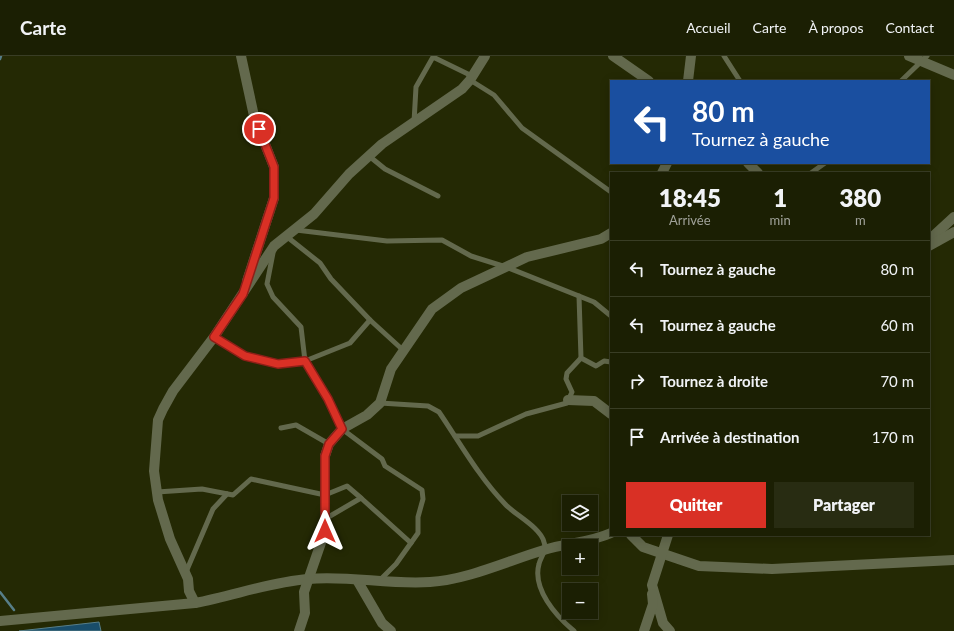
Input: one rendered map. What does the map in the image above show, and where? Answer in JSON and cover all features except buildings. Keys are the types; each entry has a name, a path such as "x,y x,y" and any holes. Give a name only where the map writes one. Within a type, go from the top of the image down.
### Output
{"street":[{"path":"241,56 254,116 274,167 274,198 243,294"},
{"path":"196,603 190,591 188,580 170,539 157,492 154,471 157,432 162,409 214,337 274,246 314,214 349,174 382,144 462,89 485,56"},
{"path":"613,56 648,80"},
{"path":"688,80 691,56"},
{"path":"909,56 924,59 954,75"},
{"path":"930,239 954,217"},
{"path":"930,245 954,232"},
{"path":"299,631 305,613 304,592 325,531 325,456 329,444 342,429 367,415 380,403 391,369 432,308 461,288 527,257 601,239 610,234"},
{"path":"568,400 594,401 610,413"},
{"path":"0,621 196,603 227,598 286,581 310,578 430,582 450,580 546,549 585,542 610,533"},
{"path":"632,536 643,547 662,555 699,566 772,569 954,560"},
{"path":"644,631 652,604 652,585 668,536"},
{"path":"357,580 382,623 391,631"},
{"path":"652,585 663,623 670,631"}],"lane":[{"path":"724,56 739,80"},
{"path":"414,122 416,87 433,57 471,78 494,95 522,128 610,191"},
{"path":"902,80 924,59"},
{"path":"370,156 385,169 438,196"},
{"path":"812,172 824,164"},
{"path":"294,230 387,241 442,240 471,256 506,267 594,302 610,315"},
{"path":"286,236 320,263 331,279 370,320 404,351"},
{"path":"274,246 267,284 273,297 301,327 305,361 328,399 342,429 382,459 385,466 422,490 422,499 418,517 418,533 396,564 379,581"},
{"path":"455,436 478,436 526,414 567,403 572,392 566,379 567,373 582,358 579,296"},
{"path":"214,337 245,356 278,364 305,361 350,343 370,320"},
{"path":"582,358 596,366 604,361 610,362"},
{"path":"380,403 428,406 439,412 487,484 506,505 533,527 544,540 546,549 539,564 537,576 543,594 564,622 574,631"},
{"path":"281,428 296,425 329,444"},
{"path":"157,492 202,490 233,495 252,479 325,495 347,486 411,543"},
{"path":"185,573 213,509 227,494"},
{"path":"325,519 360,498"}],"water":[{"path":"99,622 101,631 19,631"}],"waterway":[{"path":"0,592 14,610"}],"route":[{"path":"259,129 274,167 274,198 243,294 214,337 245,356 278,364 305,361 328,399 342,429 329,444 325,456 325,531"}]}
